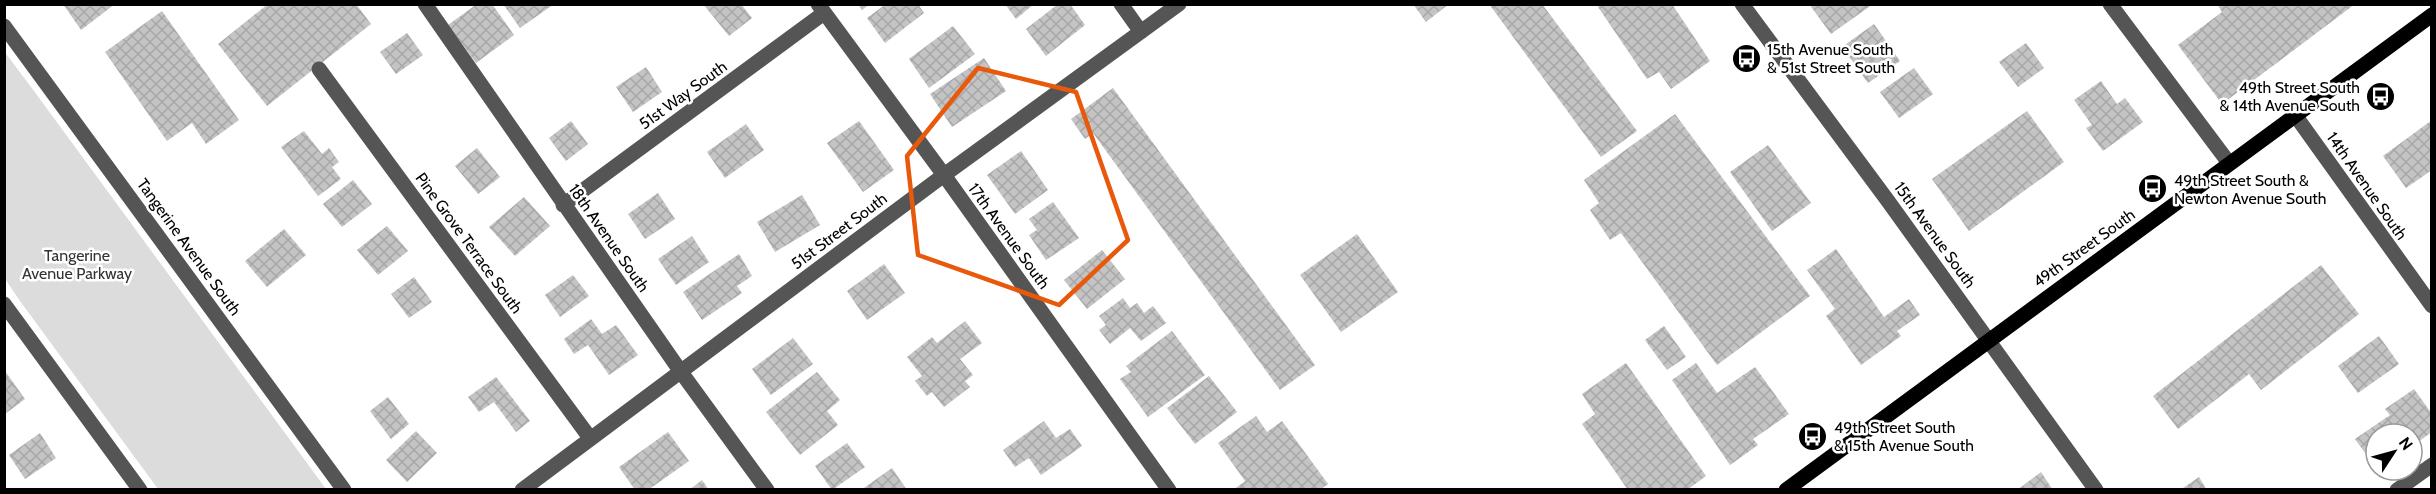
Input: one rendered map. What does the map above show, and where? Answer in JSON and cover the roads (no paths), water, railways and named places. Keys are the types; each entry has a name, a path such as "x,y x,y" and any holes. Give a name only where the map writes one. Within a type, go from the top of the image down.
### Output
{"main road":[{"name":"49th Street South","path":"1786,489 2432,15"}],"street":[{"name":"18th Avenue South","path":"425,4 563,205 767,489"},
{"path":"1121,4 1141,32"},
{"name":"51st Street South","path":"522,489 944,175 1179,4"},
{"name":"15th Avenue South","path":"1742,4 2096,489"},
{"path":"2110,4 2229,163"},
{"name":"51st Way South","path":"563,205 821,9"},
{"name":"17th Avenue South","path":"821,9 944,175 1169,489"},
{"name":"Tangerine Avenue South","path":"4,26 344,489"},
{"name":"Pine Grove Terrace South","path":"319,69 590,438"},
{"name":"14th Avenue South","path":"2295,115 2432,306"},
{"path":"6,308 140,489"},
{"path":"2397,489 2432,465"}],"place":[{"name":"15th Avenue South & 51st Street South","path":"1746,58"},
{"name":"49th Street South & 14th Avenue South","path":"2381,96"},
{"name":"49th Street South & Newton Avenue South","path":"2153,189"},
{"name":"49th Street South & 15th Avenue South","path":"1813,436"}],"park label":[{"name":"Tangerine Avenue Parkway","path":"77,264"}]}
